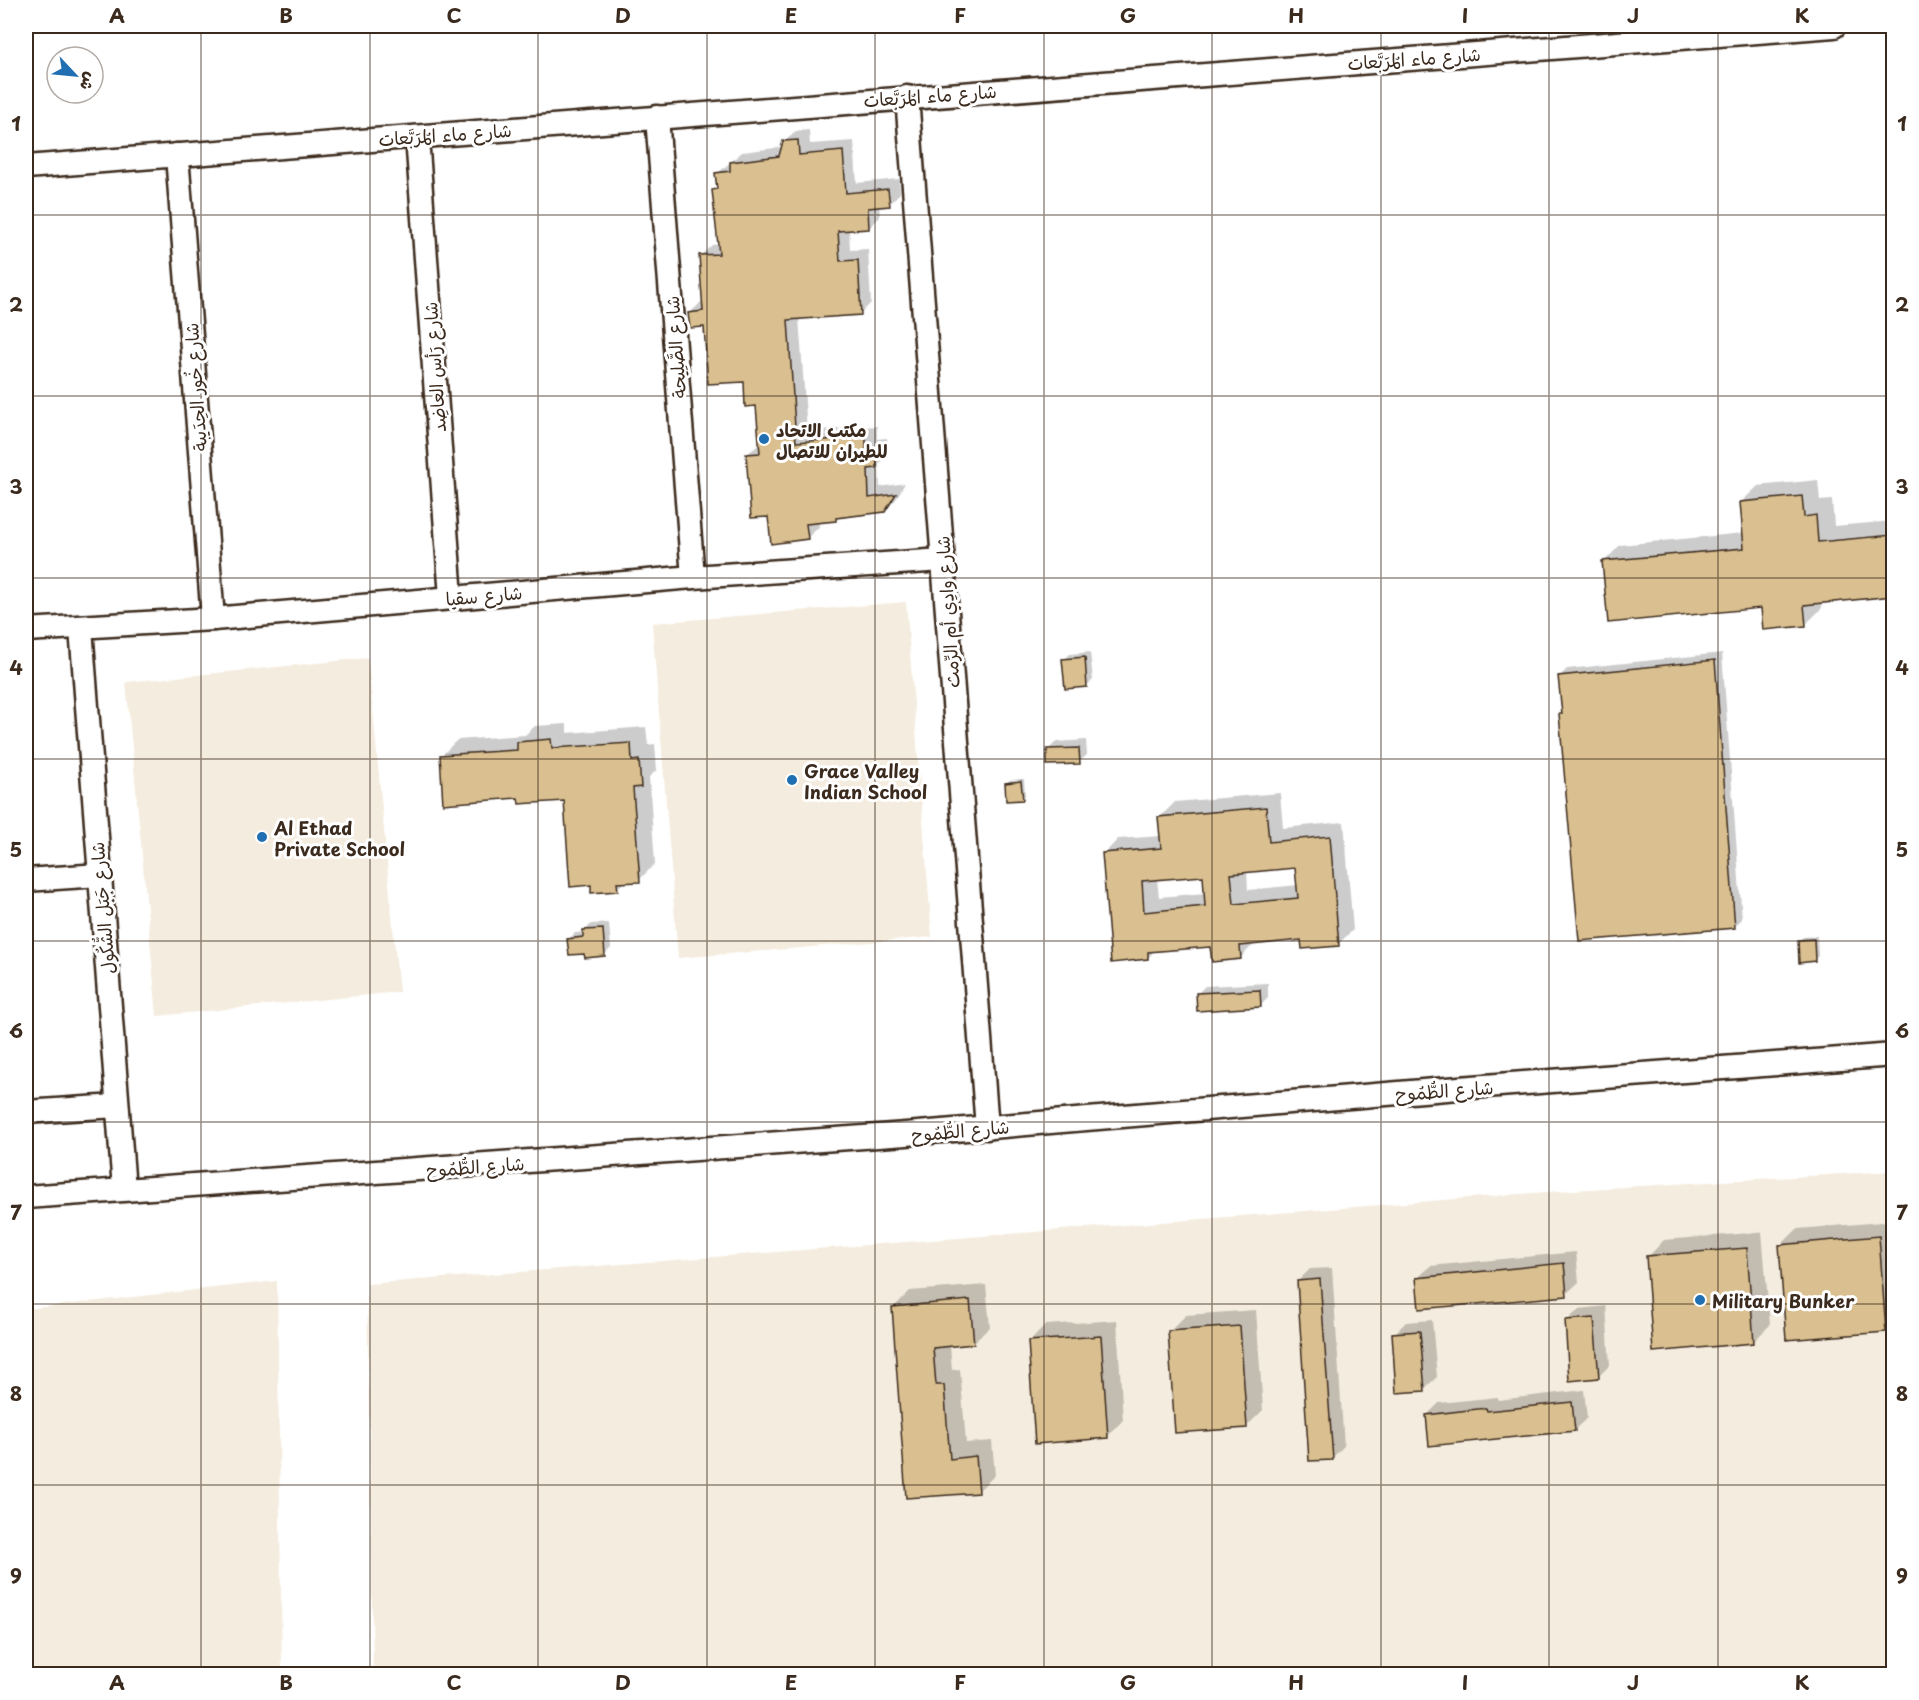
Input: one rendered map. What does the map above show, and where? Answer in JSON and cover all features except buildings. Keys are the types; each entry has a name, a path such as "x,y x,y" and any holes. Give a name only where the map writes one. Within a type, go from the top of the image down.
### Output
{"street":[{"name":"شارع ماء المُرَبَّعات","path":"26,167 1834,26"},
{"name":"شارع وادِي أم الرِّمث","path":"907,97 987,1128"},
{"name":"شارع الصَّلِيحة","path":"657,117 693,577"},
{"name":"شارع رَأس العاضِد","path":"417,136 451,597"},
{"name":"شارع خُور الحِدَيبة","path":"177,155 213,619"},
{"name":"شارع سقيا","path":"26,630 213,619 693,577 943,560"},
{"name":"شارع جَبَل الشُّكُول","path":"81,628 124,1189"},
{"path":"26,880 99,875"},
{"name":"شارع الطُّمُوح","path":"26,1197 987,1128 1448,1089 1893,1055"},
{"path":"26,1112 116,1106"}],"shaded area":[{"name":"Grace Valley Indian School","path":"906,602 932,937 678,958 652,623"},
{"name":"Al Ethad Private School","path":"368,658 399,992 157,1016 126,682"},
{"path":"1893,1171 1893,1674 373,1674 367,1284 1573,1190"},
{"path":"277,1281 282,1674 26,1674 26,1309"}],"place":[{"name":"مكتب الاتحاد للطيران للاتصال","path":"764,439"},
{"name":"Grace Valley Indian School","path":"792,780"},
{"name":"Al Ethad Private School","path":"262,837"},
{"name":"Military Bunker","path":"1700,1300"}]}
